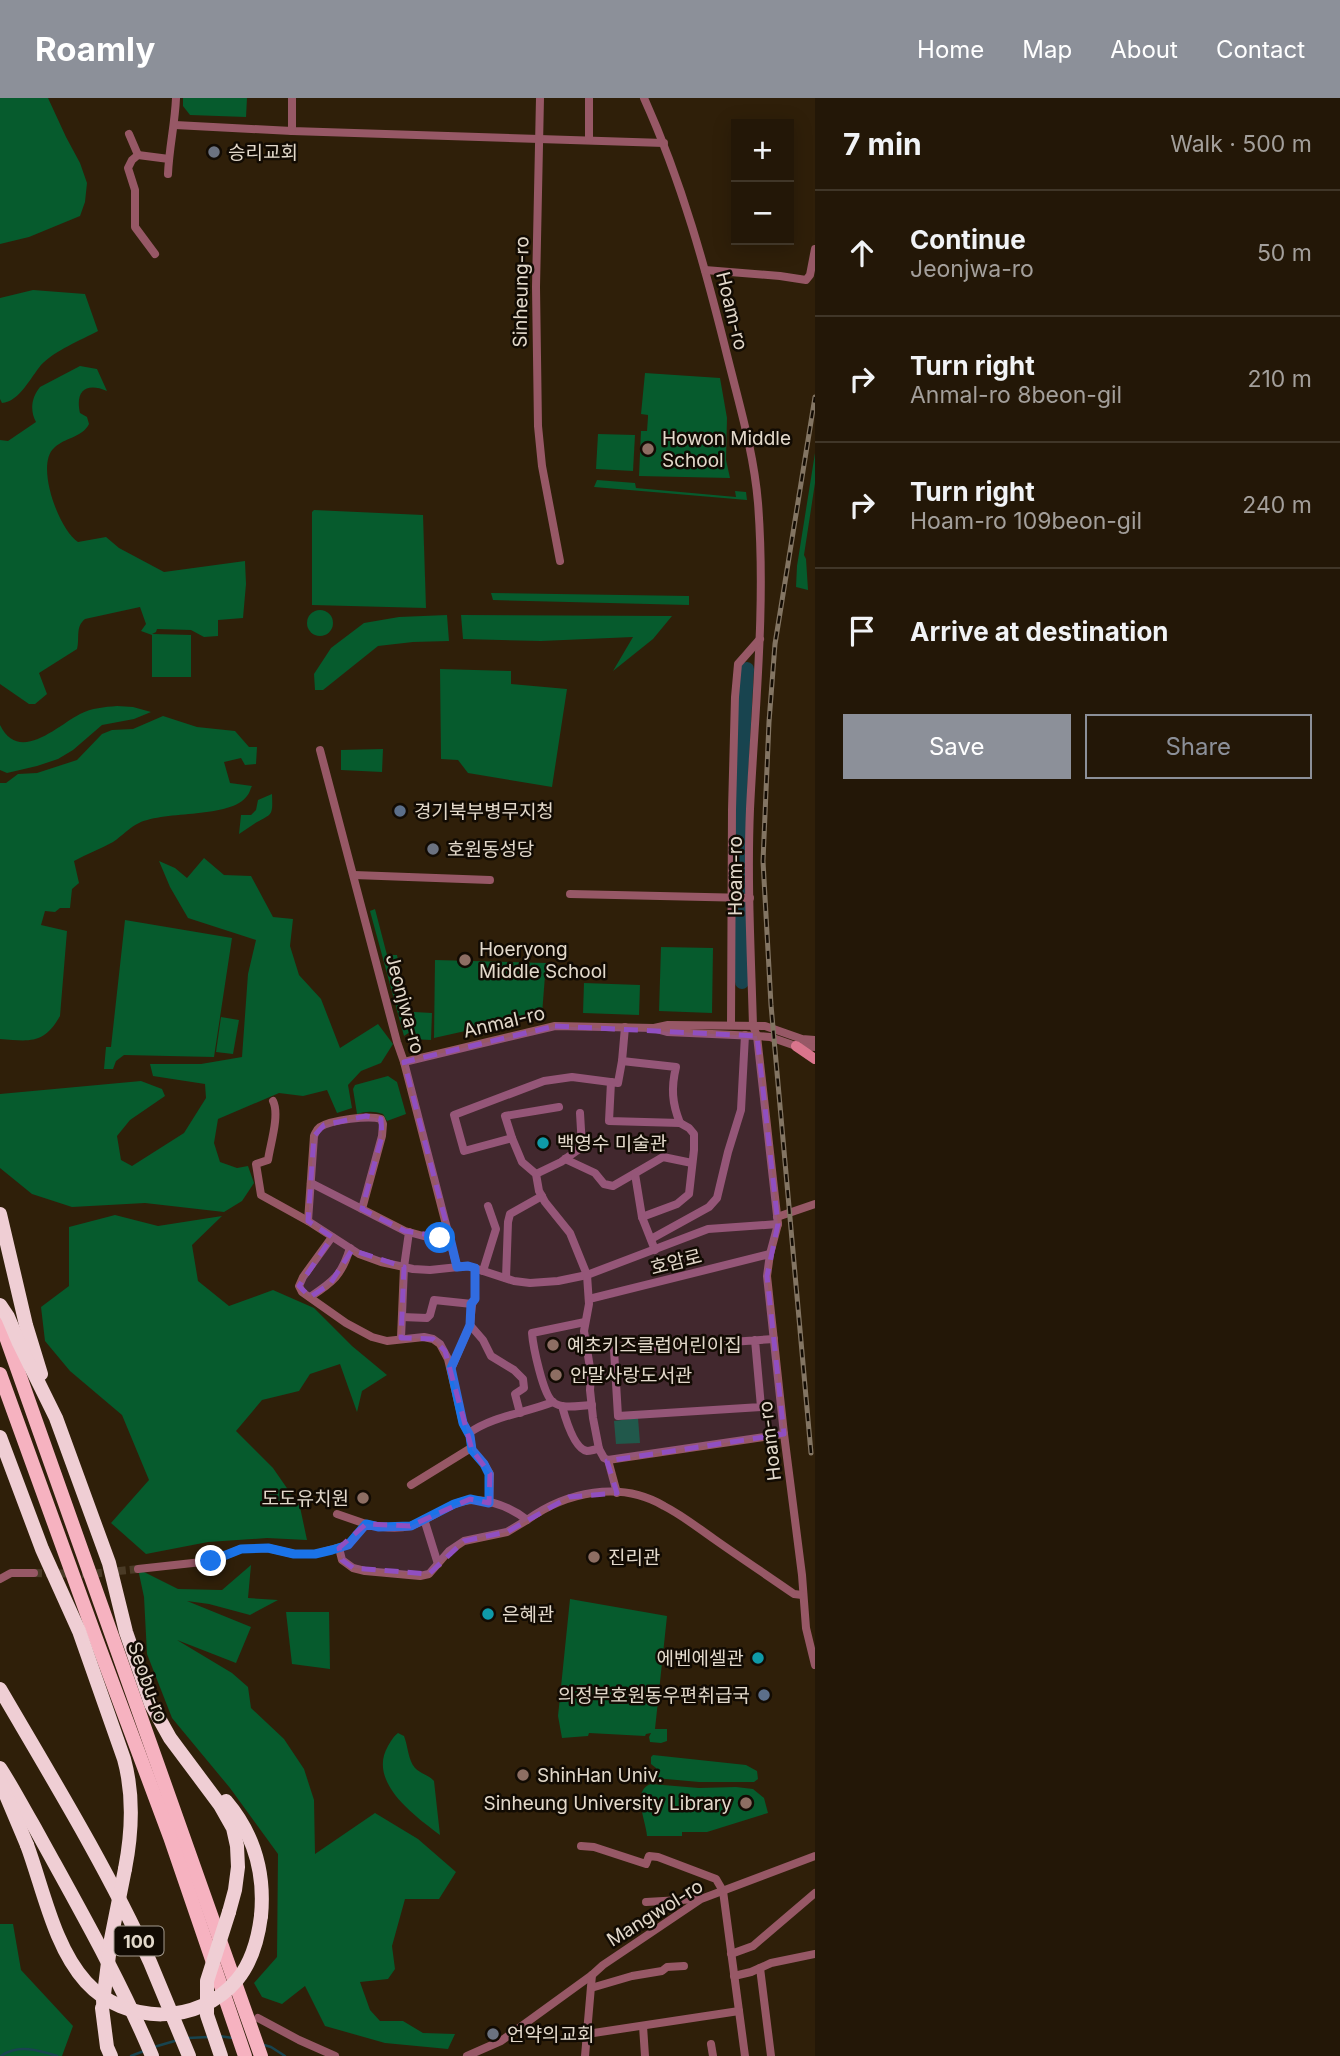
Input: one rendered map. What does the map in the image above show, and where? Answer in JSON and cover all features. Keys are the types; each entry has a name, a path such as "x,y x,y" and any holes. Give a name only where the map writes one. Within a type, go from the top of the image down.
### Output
{"highway":[{"path":"0,1214 26,1325 56,1418 109,1563 126,1632 151,1704 170,1738 220,1805 234,1834 238,1867 235,1890 207,1980 207,2015 220,2056"},
{"path":"0,1305 56,1418"},
{"name":"Seobu-ro","path":"0,1320 261,2056"},
{"name":"Seobu-ro","path":"0,1374 170,1837 245,2056"},
{"path":"0,1437 42,1549 79,1631 129,1780 130,1840 111,1939 102,2008 109,2052"},
{"name":"100","path":"0,1689 82,1830 149,1961 189,2056"},
{"path":"0,1781 27,1845 59,1937 73,1965 100,1995 125,2009 145,2014 177,2014 198,2009 234,1984 247,1965 257,1939 261,1916 261,1876 250,1837 232,1807 184,1756"},
{"name":"100","path":"0,1768 71,1890 138,2022 152,2056"}],"main road":[{"path":"796,1045 815,1059"}],"street":[{"path":"168,174 176,98"},
{"path":"292,98 292,131"},
{"name":"Sinheung-ro","path":"540,98 537,399 542,466 561,561"},
{"path":"589,98 589,140"},
{"name":"Hoam-ro","path":"644,98 664,143 705,270 754,460 761,572 750,811 753,1026 757,1035 777,1221 767,1276 806,1628 815,1665"},
{"path":"175,125 664,143"},
{"path":"129,134 138,155"},
{"path":"155,254 135,227 135,190 128,168 138,155 169,159"},
{"path":"705,270 806,280 810,275 815,248"},
{"path":"731,1025 732,810 738,664 760,639"},
{"name":"Jeonjwa-ro","path":"320,750 457,1267"},
{"path":"732,810 750,811"},
{"path":"354,875 490,880"},
{"path":"570,894 750,898"},
{"name":"Anmal-ro","path":"653,1028 668,1024 771,1027 802,1039 815,1040"},
{"name":"Anmal-ro","path":"404,1062 555,1026 653,1028 667,1032 757,1035 815,1047"},
{"path":"512,1138 464,1151 454,1115 544,1081 572,1077 618,1083 625,1027"},
{"path":"651,1239 709,1207 717,1198 741,1110 745,1035"},
{"path":"622,1060 676,1067 671,1086 673,1107 680,1123"},
{"path":"611,1082 609,1121 680,1123 695,1134 689,1194 677,1204 642,1217"},
{"path":"273,1101 275,1114 268,1160 256,1164 261,1195 372,1260 404,1267 430,1270 468,1266 530,1283 558,1281 587,1275 708,1229 777,1221 815,1204"},
{"path":"559,1107 505,1116 522,1162 536,1174 542,1196 570,1233 587,1275 589,1299 584,1331 598,1449 608,1461 617,1493"},
{"path":"536,1174 582,1147 580,1113"},
{"path":"308,1221 314,1136 317,1129 366,1116 381,1119 383,1124 362,1209"},
{"path":"565,1159 595,1173 604,1184 613,1186 663,1157 692,1163"},
{"path":"635,1174 642,1217 655,1250"},
{"path":"311,1183 384,1222 409,1232 427,1237 450,1238"},
{"path":"506,1278 510,1214 542,1196"},
{"path":"451,1368 470,1325 471,1304 475,1299 479,1270 496,1229 488,1206"},
{"path":"401,1338 404,1267 409,1232"},
{"path":"332,1237 303,1277 299,1286 302,1292 346,1323 372,1337 387,1341 424,1337 440,1344 451,1368 471,1448 489,1474 489,1503"},
{"path":"310,1297 337,1277 350,1248"},
{"name":"호암로","path":"589,1299 770,1254"},
{"path":"402,1317 427,1318 434,1300 471,1304"},
{"path":"585,1322 532,1333 534,1352 552,1402 562,1406 592,1405"},
{"path":"470,1325 484,1340 491,1356 523,1379 524,1388 515,1394 520,1413"},
{"path":"755,1340 761,1407 618,1416 614,1350 755,1340 774,1339"},
{"path":"469,1433 482,1424 552,1402"},
{"path":"562,1406 575,1440 581,1448 587,1451 598,1449"},
{"path":"608,1461 784,1434"},
{"path":"411,1485 471,1448"},
{"path":"340,1548 345,1564 365,1571 420,1576 429,1574 457,1544 507,1532 544,1508 569,1497 587,1493 637,1495 664,1506 794,1594 802,1595"},
{"path":"337,1514 366,1524 411,1526 454,1504 470,1499 516,1511 527,1520"},
{"path":"424,1519 438,1564"},
{"path":"138,1569 211,1561 241,1549 268,1548 294,1554 315,1554 348,1545 366,1524"},
{"path":"0,1579 11,1573 34,1573"},
{"path":"581,1846 594,1847 646,1864 649,1856 659,1857 716,1879 723,1891 745,2056"},
{"name":"Mangwol-ro","path":"467,2056 501,2041 603,1965 701,1899 815,1856"},
{"path":"731,1954 754,1946 815,1893"},
{"path":"646,1902 701,1899"},
{"path":"734,1976 783,1959 815,1954"},
{"path":"591,1988 632,1976 662,1971 667,1967 684,1966"},
{"path":"760,1968 771,2056"},
{"path":"585,2056 592,1975"},
{"path":"587,2034 739,2011"},
{"path":"258,2018 335,2056"},
{"path":"643,2026 645,2056"},
{"path":"711,2044 713,2056"}],"highlighted area":[{"path":"555,1026 757,1036 778,1224 767,1276 784,1434 607,1461 617,1493 569,1497 507,1532 464,1541 429,1574 353,1568 342,1560 339,1548 366,1524 410,1526 470,1499 489,1503 490,1474 472,1450 445,1351 433,1339 401,1338 404,1267 352,1250 330,1284 310,1297 299,1286 332,1237 308,1221 314,1136 324,1125 366,1116 381,1119 382,1136 362,1209 405,1231 450,1238 404,1062"}],"green space":[{"path":"0,98 48,98 87,183 80,216 29,237 0,244"},
{"path":"183,98 247,98 246,117 190,115 183,106"},
{"path":"33,290 85,294 98,331 46,360 19,394 2,403 0,298"},
{"path":"80,366 97,369 107,391 100,388 84,390 79,399 80,413 87,417 89,424 82,432 58,444 49,456 48,482 64,525 78,542 106,537 119,548 164,572 245,561 243,618 218,620 218,636 204,637 191,630 157,629 152,634 191,635 191,677 152,677 152,635 141,631 146,624 140,607 85,619 79,629 77,649 39,673 47,694 35,704 29,704 0,684 0,440 8,441 36,422 32,404 40,387"},
{"path":"645,373 720,378 727,418 726,460 730,478 639,476 641,431 647,431 648,417 641,414"},
{"path":"598,434 635,435 633,471 596,469"},
{"path":"815,453 815,483 804,555 808,590 796,587 797,566"},
{"path":"597,480 635,483 636,488 736,497 735,491 746,492 747,500 594,487"},
{"path":"314,510 423,515 426,608 312,605"},
{"path":"491,593 689,596 689,605 493,600"},
{"path":"320,610 330,613 333,623 330,633 320,636 310,633 307,623 310,613"},
{"path":"447,615 449,641 378,646 323,690 315,690 314,674 331,648 364,623 399,617"},
{"path":"461,615 672,616 653,639 613,671 633,637 541,641 463,639"},
{"path":"440,669 511,671 511,684 567,689 552,787 468,773 458,760 441,759"},
{"path":"117,706 151,712 134,719 102,725 58,759 7,773 0,770 0,725 8,736 17,741 28,742 50,733 85,712"},
{"path":"163,716 197,727 235,731 249,747 257,747 256,764 245,765 241,758 224,762 230,783 252,786 249,794 239,803 227,808 139,823 113,842 74,861 79,883 72,889 70,908 60,908 55,912 45,911 41,925 67,931 60,1016 42,1037 28,1040 0,1039 0,783 6,783 18,774 37,773 77,760 102,734 112,730 133,729"},
{"path":"383,749 382,772 341,770 341,750"},
{"path":"272,794 270,814 239,834 241,815 251,815 256,810 258,800"},
{"path":"204,858 224,875 251,876 273,917 293,919 290,946 299,975 321,999 340,1048 378,1024 393,1044 381,1063 361,1071 348,1085 352,1108 337,1113 327,1090 303,1096 279,1093 218,1119 214,1143 220,1162 237,1168 248,1166 254,1183 242,1201 224,1212 145,1203 72,1207 32,1194 0,1168 0,1094 141,1081 162,1089 165,1096 130,1120 117,1136 121,1160 132,1166 184,1133 206,1098 205,1084 153,1076 150,1064 201,1064 242,1057 248,974 256,940 188,918 159,861 175,868 187,878"},
{"path":"375,909 387,955 397,955 410,1032 404,1036 370,911"},
{"path":"125,920 232,938 214,1057 124,1055 116,1061 113,1069 104,1069 106,1047 111,1047"},
{"path":"661,947 713,948 712,1013 659,1011"},
{"path":"435,960 546,963 542,1014 434,1038"},
{"path":"584,983 640,985 639,1015 583,1013"},
{"path":"414,1012 432,1013 431,1040 412,1039"},
{"path":"221,1017 239,1020 233,1054 216,1052"},
{"path":"388,1076 397,1082 406,1114 387,1121 383,1114 379,1113 357,1114 353,1089 355,1085"},
{"path":"115,1215 158,1226 222,1216 192,1245 198,1281 229,1306 273,1290 314,1308 352,1346 387,1375 362,1391 357,1412 340,1364 310,1374 299,1391 262,1400 236,1431 273,1468 300,1507 307,1540 267,1538 208,1542 146,1554 111,1523 149,1480 122,1415 70,1371 45,1341 41,1307 69,1286 69,1227"},
{"path":"638,1418 640,1443 616,1444 614,1421"},
{"path":"251,1565 248,1598 278,1600 250,1615 187,1601 251,1627 236,1663 177,1640 232,1673 248,1687 251,1708 284,1739 304,1769 314,1800 315,1854 375,1813 418,1839 456,1872 439,1899 405,1899 392,1946 395,1969 388,1979 360,1982 370,2010 380,2021 403,2021 423,2033 455,2034 448,2049 385,2043 325,2026 305,1986 282,2004 262,1997 254,1983 277,1957 278,1854 230,1788 172,1718 147,1654 144,1597 138,1569 178,1589 222,1590"},
{"path":"570,1599 667,1616 655,1729 667,1729 667,1741 650,1742 651,1733 645,1736 589,1733 588,1736 562,1738 558,1716"},
{"path":"286,1612 329,1612 330,1669 292,1664"},
{"path":"398,1733 404,1736 415,1768 434,1781 440,1835 407,1808 389,1785 383,1759 388,1746"},
{"path":"653,1755 746,1765 757,1771 758,1779 754,1782 699,1782 655,1778 656,1768 651,1764"},
{"path":"651,1784 753,1789 764,1798 768,1813 707,1832 682,1832 682,1836 647,1836 641,1799 645,1787"},
{"path":"0,1924 13,1924 21,1970 73,2026 62,2056 0,2056"}],"waterway":[{"path":"742,982 740,795 747,669"},
{"path":"219,2036 233,2038"},
{"path":"188,2038 209,2037"},
{"path":"154,2047 178,2040"},
{"path":"264,2045 285,2056"},
{"path":"1,2056 21,2049 57,2056"},
{"path":"131,2056 144,2051"}],"tunnel":[{"path":"34,1573 91,1574 138,1569"}],"railway":[{"path":"811,1453 771,1005 763,861 775,644 815,397"}],"place":[{"name":"승리교회","path":"214,152"},
{"name":"Howon Middle School","path":"648,449"},
{"name":"경기북부병무지청","path":"400,811"},
{"name":"호원동성당","path":"433,849"},
{"name":"Hoeryong Middle School","path":"465,960"},
{"name":"백영수 미술관","path":"543,1143"},
{"name":"예초키즈클럽어린이집","path":"553,1345"},
{"name":"안말사랑도서관","path":"556,1375"},
{"name":"도도유치원","path":"363,1498"},
{"name":"진리관","path":"594,1557"},
{"name":"은혜관","path":"488,1614"},
{"name":"에벤에셀관","path":"758,1658"},
{"name":"의정부호원동우편취급국","path":"764,1695"},
{"name":"ShinHan Univ.","path":"523,1775"},
{"name":"Sinheung University Library","path":"746,1803"},
{"name":"언약의교회","path":"493,2034"}],"route":[{"path":"211,1561 241,1549 268,1548 294,1554 315,1554 348,1545 366,1524 379,1527 411,1526 454,1504 470,1499 489,1503 489,1474 472,1450 451,1368 470,1325 471,1304 475,1299 475,1268 457,1267 450,1238 440,1238"}]}
